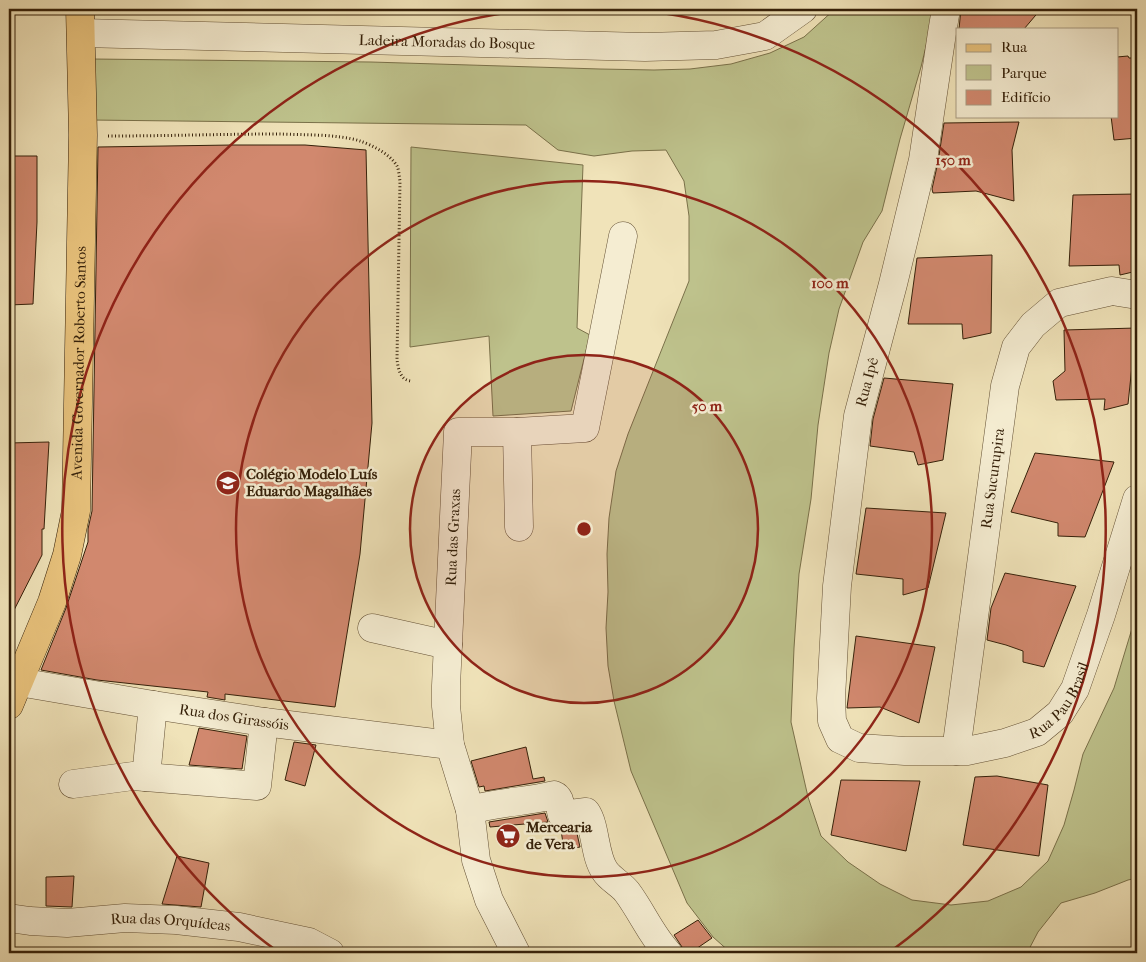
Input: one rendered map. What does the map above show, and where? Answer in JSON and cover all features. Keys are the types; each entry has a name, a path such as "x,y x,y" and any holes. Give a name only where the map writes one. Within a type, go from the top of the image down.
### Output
{"main road":[{"name":"Avenida Governador Roberto Santos","path":"14,693 52,602 67,555 76,511 83,135 80,21"}],"street":[{"name":"Ladeira Moradas do Bosque","path":"80,21 645,47 716,45 765,36 803,9"},
{"name":"Rua Ipê","path":"859,748 840,739 832,721 831,698 837,586 858,416 923,160 946,9"},
{"name":"Rua das Graxas","path":"516,953 488,900 476,860 470,810 450,745 446,700 458,432 517,432 585,428 623,236"},
{"name":"Rua Sucurupira","path":"956,751 1005,386 1016,347 1033,325 1059,304 1112,291 1137,295"},
{"path":"517,432 519,527"},
{"name":"Rua Pau Brasil","path":"859,748 905,751 967,751 1005,743 1036,732 1060,713 1075,689 1101,616 1137,499"},
{"path":"372,628 448,645"},
{"name":"Rua dos Girassóis","path":"14,693 153,705 264,722 450,745"},
{"path":"146,777 153,705"},
{"path":"72,784 133,776 257,786 264,722"},
{"path":"470,810 554,795 559,798 562,815 586,812 590,819 604,870 626,890 652,933 668,953"},
{"name":"Rua das Orquídeas","path":"9,918 67,923 125,918 185,921 239,927 309,942 330,953"}],"path":[{"path":"83,135 298,135 360,141 384,152 397,166 400,181 397,359 402,376 407,381 412,381"}],"green space":[{"path":"835,9 935,9 882,211 863,242 839,309 829,353 818,425 811,499 799,574 791,722 808,797 821,836 848,862 880,884 912,900 951,905 988,901 1021,887 1048,861 1064,825 1083,754 1114,688 1137,612 1137,878 1061,903 1038,932 1027,953 731,953 713,937 687,903 631,771 614,701 608,666 606,628 609,518 616,471 628,434 689,281 689,216 684,181 666,150 632,151 594,156 558,150 526,125 90,120 92,59 371,62 600,69 690,69 731,64 770,53 804,37"},
{"path":"411,147 583,165 577,328 590,335 571,411 493,416 489,336 410,347"}],"building":[{"path":"961,9 1041,9 1025,28 959,28"},
{"path":"1118,57 1137,58 1137,92 1134,96 1137,138 1114,140 1111,118 1118,118"},
{"path":"1019,122 1012,150 1014,201 976,191 933,193 932,189 944,123"},
{"name":"Colégio Modelo Luís Eduardo Magalhães","path":"305,145 366,150 372,423 360,554 335,707 225,694 225,700 207,697 208,692 97,680 41,670 66,608 88,542 88,529 92,511 98,147"},
{"path":"9,156 37,156 37,222 33,304 9,305"},
{"path":"1137,194 1137,271 1120,275 1119,265 1069,266 1073,195"},
{"path":"992,255 991,333 963,339 962,324 908,324 917,258"},
{"path":"1136,328 1128,404 1104,410 1105,399 1056,400 1053,381 1065,371 1064,330"},
{"path":"884,378 953,384 943,460 918,465 914,452 870,446 873,419"},
{"path":"49,442 44,529 42,529 42,555 9,620 9,443"},
{"path":"1035,453 1114,462 1085,537 1058,536 1058,523 1011,512"},
{"path":"866,508 946,513 928,588 903,595 903,579 856,574"},
{"path":"1005,573 1076,586 1044,667 1023,662 1023,651 987,640 991,608"},
{"path":"856,636 935,647 919,723 880,707 847,708"},
{"path":"199,728 247,736 242,769 189,765"},
{"path":"294,742 316,745 305,786 285,780"},
{"path":"526,747 533,779 544,777 545,781 485,791 484,786 479,787 471,761"},
{"path":"997,776 1048,785 1039,856 963,845 975,777"},
{"path":"841,780 920,781 906,851 831,835"},
{"path":"545,813 548,822 490,827 489,822"},
{"path":"576,829 580,847 564,850 561,830"},
{"path":"177,856 209,863 201,907 162,904"},
{"path":"74,876 72,907 46,906 46,877"},
{"path":"698,920 712,938 690,953 686,953 674,935"}],"place":[{"name":"Colégio Modelo Luís Eduardo Magalhães","path":"228,483"},
{"name":"Mercearia de Vera","path":"508,836"}]}
